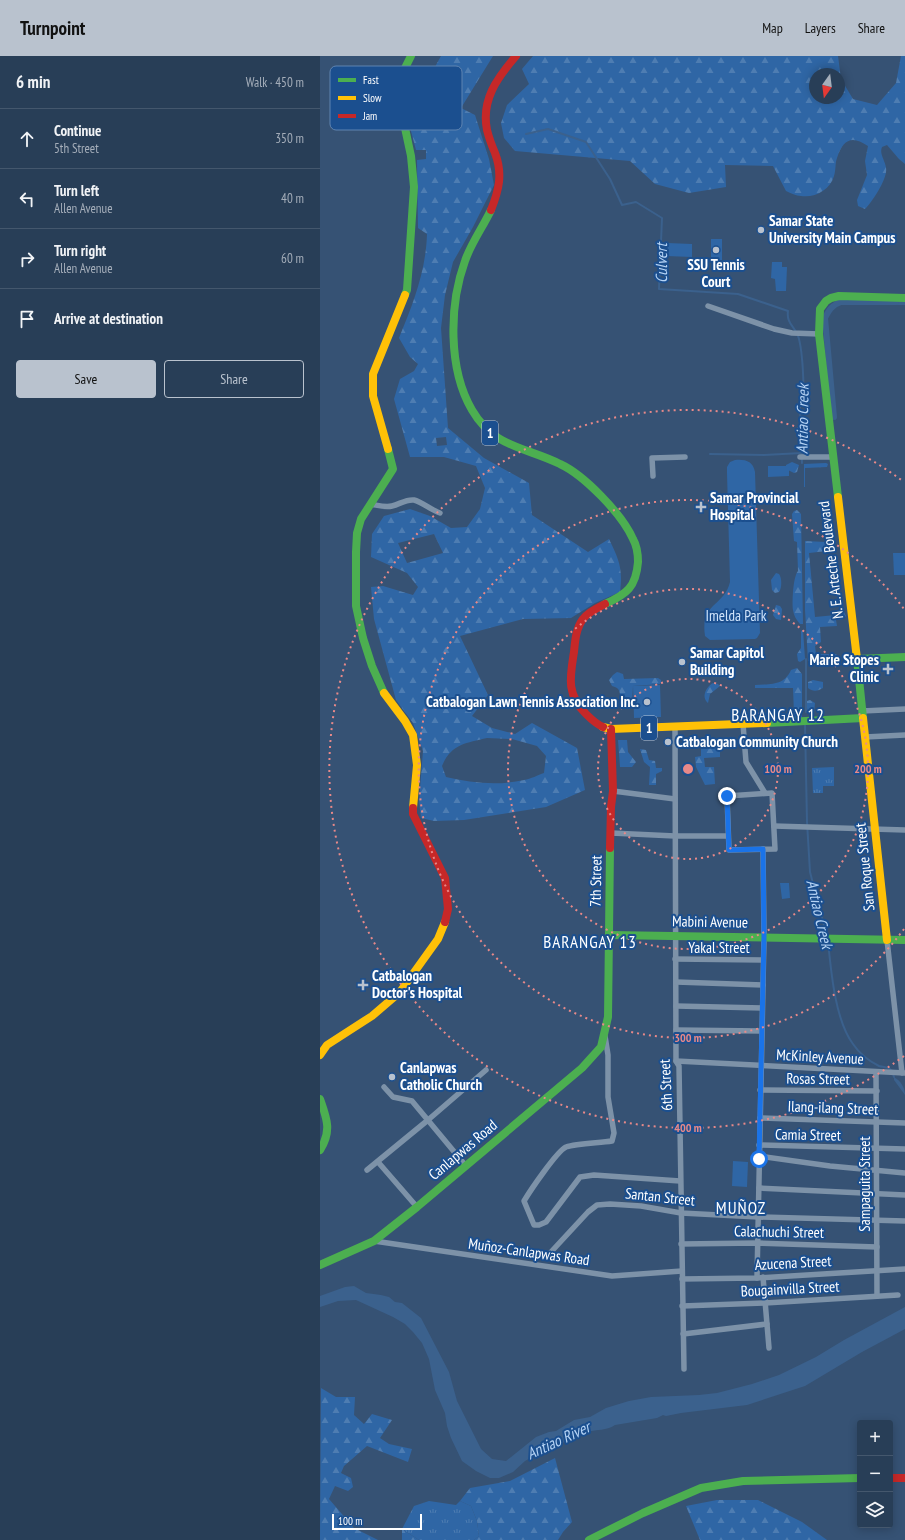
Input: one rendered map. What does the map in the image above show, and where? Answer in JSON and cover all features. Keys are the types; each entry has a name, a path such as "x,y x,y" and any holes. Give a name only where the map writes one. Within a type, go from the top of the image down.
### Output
{"main road":[{"path":"406,66 411,56"},
{"name":"1","path":"516,56 497,79 486,115 487,132 499,164 500,184 492,208 464,262 456,300 453,347 462,390 474,415 487,431 505,443 562,465 580,477 615,511 631,532 637,545 639,558 632,586 626,594 610,603 594,609 584,618 578,631 570,674 571,689 576,704 594,724 603,728 611,729 798,721 862,714"},
{"path":"320,1055 327,1045 372,1016 400,992 438,938 445,924 448,909 445,878 413,814 417,765 413,735 405,721 384,693 372,666 363,638 356,606 357,533 361,519 393,469 390,453 373,398 371,384 373,374 407,290 414,187 411,156 405,130"},
{"name":"N. E. Arteche Boulevard","path":"857,659 819,334 820,307 823,301 830,297 839,296 905,298"},
{"path":"857,659 905,657"},
{"name":"San Roque Street","path":"857,659 887,940"},
{"name":"7th Street","path":"605,1034 608,1018 611,808 613,791 611,729"},
{"name":"Mabini Avenue","path":"610,935 905,940"},
{"name":"Canlapwas Road","path":"320,1265 374,1241 417,1207 582,1068 600,1047 605,1034"},
{"path":"320,1099 327,1121 328,1131 327,1139 320,1150"},
{"path":"589,1540 643,1513 701,1488 743,1481 857,1478"},
{"path":"893,1478 905,1478"}],"street":[{"path":"708,306 774,330 792,333 819,334"},
{"path":"653,476 652,458 685,456"},
{"path":"802,457 833,457"},
{"path":"370,504 389,506 404,501 413,500 418,501 440,513"},
{"path":"862,714 905,709"},
{"path":"743,724 746,762 765,793"},
{"name":"6th Street","path":"675,727 676,1061 679,1066 684,1369"},
{"path":"865,737 905,735"},
{"path":"613,791 675,799"},
{"path":"772,793 774,826 775,849 729,850 727,796 772,793"},
{"path":"774,826 905,830"},
{"path":"611,833 675,836 728,836"},
{"path":"763,849 764,937 762,960 763,985 760,1066 758,1243 760,1277 765,1303 769,1348"},
{"name":"San Roque Street","path":"887,940 899,1073"},
{"name":"Yakal Street","path":"675,959 762,960"},
{"path":"676,982 763,985"},
{"path":"676,1006 762,1008"},
{"path":"676,1030 761,1031"},
{"path":"605,1034 608,1055 608,1097 614,1133 612,1141 572,1146 564,1148 558,1153 530,1190 524,1201 532,1222 534,1225 539,1225 546,1222 580,1177 594,1175 680,1181"},
{"name":"McKinley Avenue","path":"676,1061 899,1073"},
{"path":"367,1170 486,1070"},
{"name":"Sampaguita Street","path":"876,1072 878,1220 877,1296"},
{"path":"384,1087 393,1096 412,1101 466,1166"},
{"name":"Rosas Street","path":"760,1090 877,1091"},
{"name":"Ilang-ilang Street","path":"760,1118 905,1122"},
{"name":"Camia Street","path":"759,1145 905,1148"},
{"path":"759,1156 830,1166 905,1173"},
{"path":"378,1162 417,1207"},
{"path":"759,1188 905,1195"},
{"name":"Santan Street","path":"551,1252 588,1212 597,1206 610,1204 641,1206 681,1213 758,1217 905,1221"},
{"name":"Muñoz-Canlapwas Road","path":"374,1241 612,1276 682,1271"},
{"name":"Calachuchi Street","path":"681,1244 758,1243 877,1246"},
{"name":"Azucena Street","path":"682,1279 760,1277 905,1269"},
{"name":"Bougainvilla Street","path":"682,1306 765,1303 898,1295"},
{"path":"683,1334 767,1324"}],"green space":[{"path":"441,56 493,56 462,106 462,66 435,66"},
{"path":"533,56 838,56 840,68 809,68 809,104 845,104 845,86 853,99 877,105 896,83 901,56 905,56 905,164 887,145 882,147 881,150 886,168 885,178 872,201 865,209 858,206 857,200 867,175 865,161 868,146 853,140 845,143 839,152 832,181 821,192 812,196 797,196 786,191 773,166 725,165 726,187 689,193 655,184 630,161 515,151 504,138 501,123 507,105 529,84 522,69"},
{"path":"462,108 475,115 489,159 494,185 473,227 453,262 445,295 441,328 448,428 484,458 529,483 532,515 588,552 609,539 618,559 621,577 620,592 595,603 571,618 523,619 460,636 488,695 472,716 492,728 515,734 532,723 577,748 585,790 546,807 464,820 434,821 421,818 419,801 423,751 413,723 396,700 374,619 371,587 383,586 413,595 418,587 407,573 371,557 372,534 384,516 410,509 430,516 451,528 467,527 480,509 485,488 476,466 444,457 410,457 394,399 400,379 414,371 418,364 410,357 399,338 418,287 426,248 427,234 418,228 417,160 426,159 426,150 416,150 411,130 462,130","holes":["446,437 447,445 437,446 436,438","434,534 443,553 407,563 398,543","487,738 512,739 537,746 546,756 544,773 532,778 504,783 465,781 446,777 442,766 450,753 466,743"]},
{"name":"SSU Tennis Court","path":"711,239 722,239 722,260 711,260"},
{"path":"667,243 692,244 692,257 666,256"},
{"path":"772,262 782,262 782,267 787,267 786,291 776,291 775,279 771,278"},
{"name":"Imelda Park","path":"742,460 750,463 755,472 760,633 755,639 710,640 705,636 704,625 706,617 713,606 723,596 730,582 727,467 730,462"},
{"path":"792,462 799,465 797,472 794,473 786,469 786,465"},
{"path":"804,464 828,464 827,467 805,468 804,487"},
{"path":"768,466 789,466 789,476 768,477"},
{"path":"797,510 801,514 803,624 800,624 796,619 793,610 794,584 798,571 797,542 794,541 792,514"},
{"path":"805,541 826,542 827,551 809,553 815,617 836,615 838,612 844,612 846,616 843,619 836,620 837,626 820,627 821,642 815,646 816,654 836,654 838,656 836,659 808,661 805,610"},
{"path":"893,553 905,553 905,575 894,575"},
{"path":"776,573 779,574 781,578 781,588 779,592 775,593 772,590 771,580"},
{"path":"776,605 780,606 782,609 781,620 776,619 773,615"},
{"path":"803,630 805,659 800,662 798,661 797,654 801,648 801,631"},
{"path":"797,668 802,674 802,718 792,718 791,716 794,713 793,688 755,688 755,685 780,682 785,679 791,670"},
{"path":"617,672 623,674 624,679 658,678 661,682 660,684 633,686 632,703 626,704 620,701 620,693 617,688 612,686 609,680"},
{"path":"813,680 823,682 823,688 816,691 808,688 808,682"},
{"path":"713,683 720,686 710,694 708,703 705,698 705,692"},
{"name":"Catbalogan Lawn Tennis Association Inc.","path":"660,685 661,717 634,718 633,686"},
{"path":"810,700 815,703 814,713 811,715 808,712 807,707 807,701"},
{"path":"618,740 627,740 628,752 636,762 632,767 620,767"},
{"path":"720,747 720,757 704,758 705,767 714,767 715,784 705,785 696,767 695,757 701,756 701,748"},
{"path":"640,749 646,750 649,760 655,761 656,768 662,768 662,771 656,774 656,785 649,785 650,767 644,762"},
{"path":"834,767 834,786 823,786 823,793 813,793 812,768"},
{"path":"780,883 789,883 790,898 782,899"},
{"path":"733,1161 748,1162 747,1187 732,1186"},
{"path":"321,1388 336,1397 355,1397 354,1415 364,1424 372,1414 392,1420 380,1438 389,1444 412,1449 408,1462 367,1446 344,1466 341,1473 351,1478 353,1487 348,1491 335,1486 329,1499 354,1528 378,1540 320,1540"},
{"path":"555,1458 572,1522 558,1540 474,1540 479,1536 477,1521 471,1506 460,1501 470,1488 510,1481"},
{"path":"717,1500 758,1500 802,1522 827,1540 700,1540 686,1506"},
{"path":"429,1501 456,1505 460,1501 471,1506 477,1521 479,1536 474,1540 419,1540 402,1529 414,1506"},
{"path":"402,1529 419,1540 402,1540"}],"water":[{"path":"894,1077 902,1085 905,1095 894,1080"},
{"name":"Antiao River","path":"354,1286 366,1293 389,1297 395,1302 402,1303 421,1318 449,1372 457,1401 481,1449 492,1459 506,1461 536,1437 556,1431 574,1420 590,1417 606,1408 629,1401 651,1397 717,1393 779,1375 816,1357 905,1307 905,1329 862,1352 805,1386 747,1405 666,1416 663,1415 657,1418 615,1425 588,1432 532,1457 513,1472 499,1478 490,1478 476,1471 462,1461 451,1438 445,1413 435,1390 429,1359 422,1343 413,1332 405,1324 393,1317 356,1300 338,1301 320,1307 320,1296 345,1287"}],"waterway":[{"name":"Culvert","path":"526,134 548,129 586,142 610,179 622,205 636,202 662,218 659,289 738,294 788,311 788,319 798,335 803,362 804,402 800,407 802,463"},
{"path":"834,417 825,318 826,315 833,306 841,302 896,302"},
{"path":"898,302 905,302"},
{"path":"710,454 764,455 802,453"},
{"name":"Antiao Creek","path":"806,659 806,712"},
{"name":"Antiao Creek","path":"805,724 807,822 810,872 827,937"},
{"name":"Antiao Creek","path":"828,941 835,995 838,1009 847,1034 861,1054 879,1066 890,1069 894,1077"}],"traffic: fast":[{"path":"406,66 411,56"},
{"path":"405,130 411,156 414,187 407,290 405,295"},
{"path":"491,210 465,261 456,297 454,317 455,356 464,394 472,410 481,423 490,432 512,445 547,458 570,469 601,496 628,529 637,553 638,562 635,578 625,593 605,604"},
{"path":"838,497 819,334 820,309 826,301 839,296 905,298"},
{"path":"384,693 372,666 363,638 356,606 356,552 357,533 361,519 393,469 388,449"},
{"path":"767,723 863,718 857,659 905,657"},
{"path":"320,1265 374,1241 417,1207 582,1068 601,1047 608,1017 610,848"},
{"path":"610,935 905,940"},
{"path":"320,1099 327,1125 326,1137 320,1150"},
{"path":"589,1540 643,1513 701,1488 743,1481 857,1478"}],"traffic: slow":[{"path":"388,449 373,396 373,374 405,295"},
{"path":"838,497 857,659"},
{"path":"384,693 405,721 413,735 417,765 413,808"},
{"path":"863,718 887,940"},
{"path":"603,727 611,729 767,723"},
{"path":"320,1055 327,1045 372,1016 400,992 438,939 445,922"}],"traffic: jam":[{"path":"491,210 498,189 499,168 487,130 486,109 492,90 497,81 516,56"},
{"path":"603,727 592,720 575,699 571,685 571,669 575,639 579,626 587,614 605,604"},
{"path":"610,848 613,791 611,729"},
{"path":"413,808 413,814 445,878 448,909 445,922"},
{"path":"893,1478 905,1478"}],"place":[{"name":"Samar State University Main Campus","path":"761,230"},
{"name":"SSU Tennis Court","path":"716,250"},
{"name":"Samar Provincial Hospital","path":"701,507"},
{"name":"Samar Capitol Building","path":"682,662"},
{"name":"Marie Stopes Clinic","path":"888,669"},
{"name":"Catbalogan Lawn Tennis Association Inc.","path":"647,702"},
{"name":"Catbalogan Community Church","path":"668,742"},
{"name":"Catbalogan Doctor's Hospital","path":"363,985"},
{"name":"Canlapwas Catholic Church","path":"392,1077"}],"district":[{"name":"BARANGAY 12","path":"778,715"},
{"name":"BARANGAY 13","path":"590,942"},
{"name":"MUÑOZ","path":"741,1208"}],"route":[{"path":"727,796 729,850 763,849 764,937 762,960 763,985 759,1159"}]}
